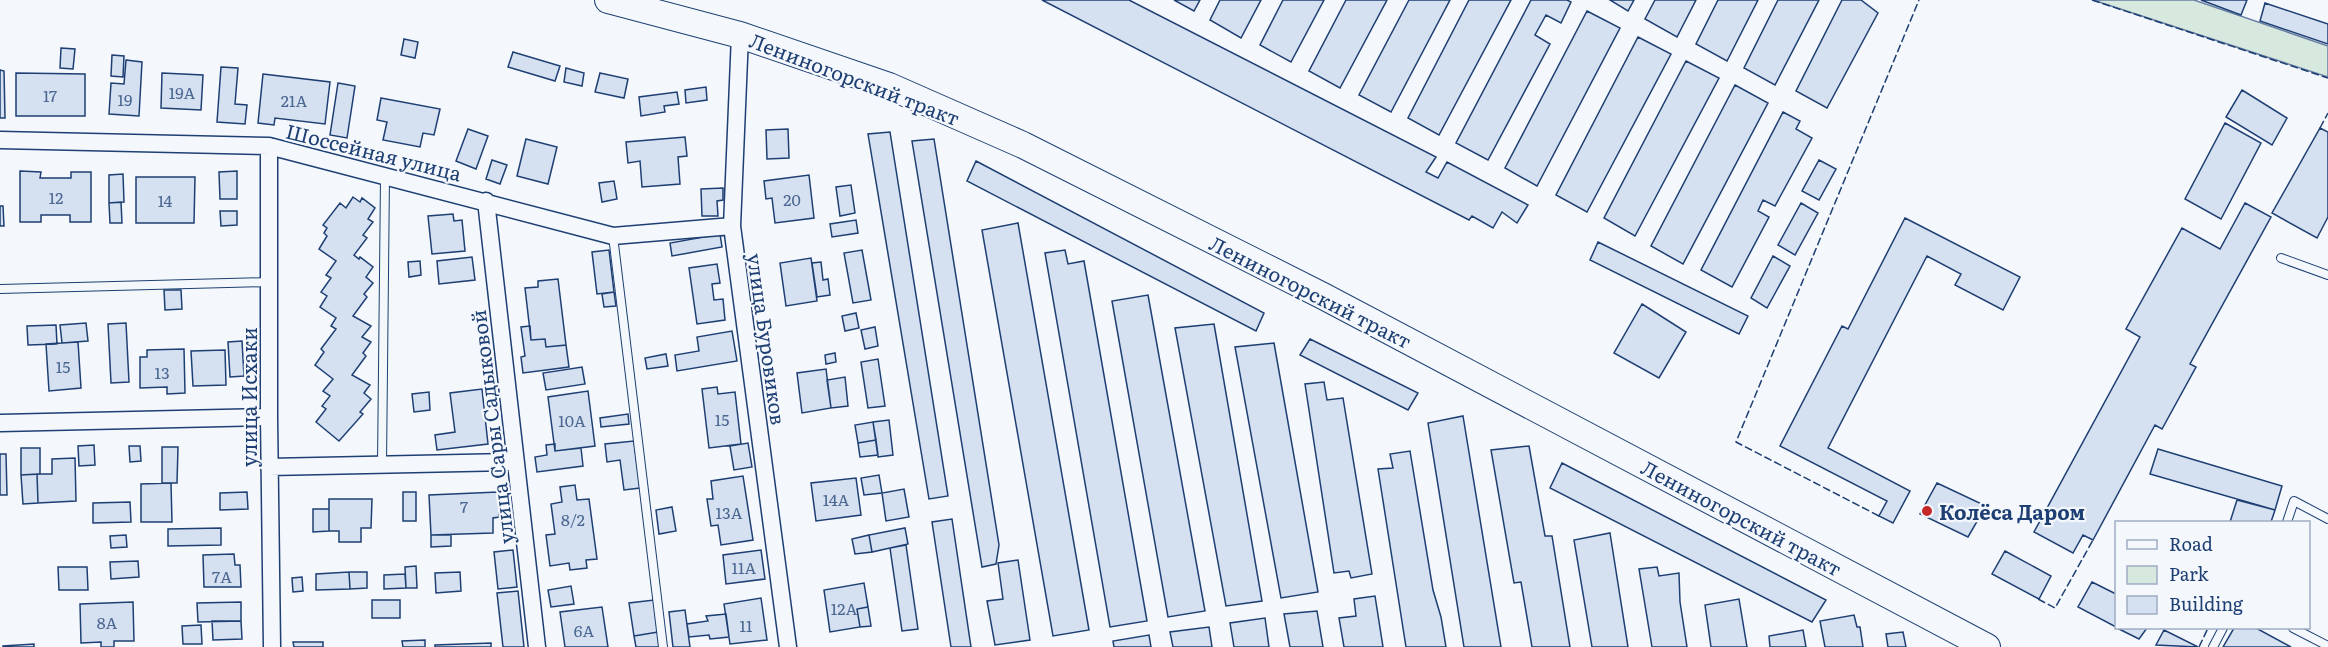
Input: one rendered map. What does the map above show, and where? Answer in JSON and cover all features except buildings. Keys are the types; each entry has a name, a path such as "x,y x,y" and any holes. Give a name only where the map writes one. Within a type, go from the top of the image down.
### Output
{"main road":[{"name":"Лениногорский тракт","path":"608,0 740,35 889,86 1023,145 1323,296 1987,647"}],"street":[{"name":"улица Буровиков","path":"740,35 732,226 788,647"},
{"name":"Шоссейная улица","path":"0,140 269,146 613,236 732,226"},
{"name":"улица Исхаки","path":"269,146 268,417 272,647"},
{"name":"улица Сары Садыковой","path":"486,201 537,647"},
{"path":"0,423 268,417"},
{"path":"269,467 516,462"}],"lane":[{"path":"382,465 385,177"},
{"path":"613,236 663,647"},
{"path":"2281,258 2328,275"},
{"path":"0,289 269,282"},
{"path":"2287,521 2294,501 2328,519"},
{"path":"2213,647 2222,629"},
{"path":"2297,629 2328,646"}],"green space":[{"path":"2093,0 2194,0 2328,46 2328,77"}],"fence":[{"path":"1879,516 1736,442 1919,0"},
{"path":"2092,0 2328,78"},
{"path":"2320,128 2328,113"},
{"path":"2038,599 2055,608 2093,540"},
{"path":"2199,647 2208,629"}],"place":[{"name":"Колёса Даром","path":"1927,511"}]}
